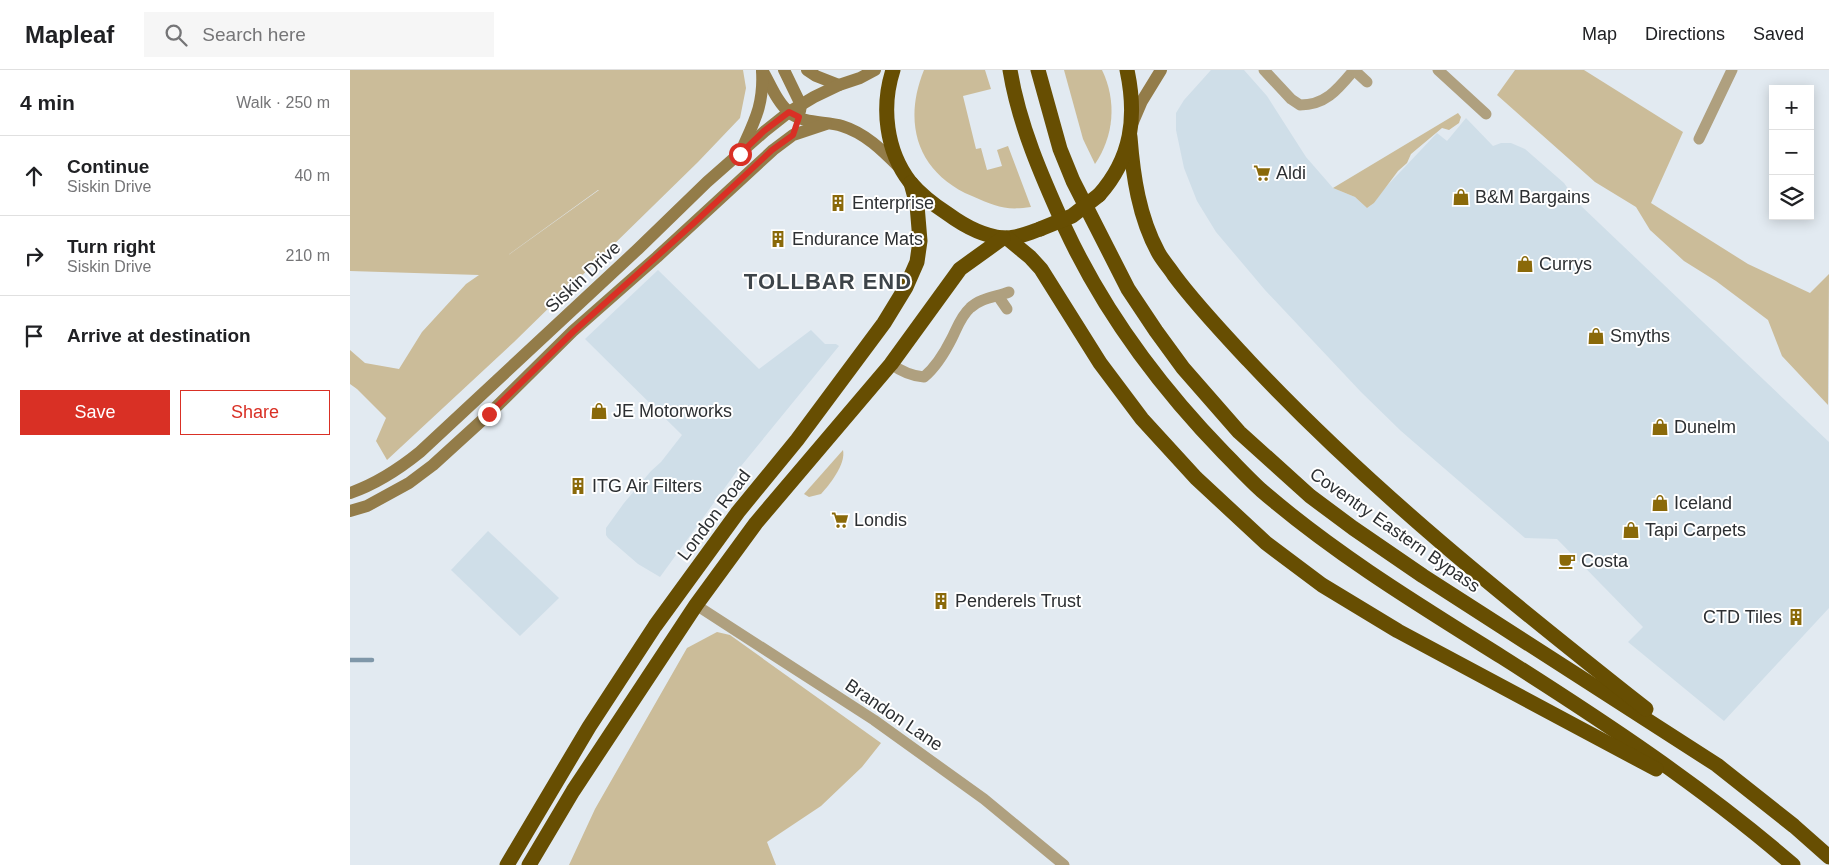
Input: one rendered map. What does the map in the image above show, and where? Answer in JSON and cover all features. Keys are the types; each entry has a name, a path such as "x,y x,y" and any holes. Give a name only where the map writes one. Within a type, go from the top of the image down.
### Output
{"highway":[{"path":"893,70 889,81 887,101 888,134 894,153 907,177 931,202 956,220 982,232 1005,238 1041,269 1100,363 1142,419 1196,478 1266,543 1322,586 1398,631 1703,794"},
{"path":"1010,70 1027,136 1044,182 1077,254 1126,336 1170,394 1258,488 1304,526 1358,566 1650,754 1748,826 1793,865"},
{"name":"Coventry Eastern Bypass","path":"1038,70 1060,149 1074,182 1128,289 1156,332 1183,368 1239,432 1310,496 1361,533 1423,576 1718,765 1794,826 1829,857"},
{"path":"1127,70 1132,104 1133,168 1138,196 1147,227 1158,253 1209,318 1276,390 1417,522 1512,604 1718,765"},
{"path":"529,865 573,791 696,605 756,524 891,364 960,269 1005,238 1040,229 1072,216 1088,205 1116,174 1131,130"},
{"name":"London Road","path":"507,865 589,727 655,626 738,512 797,440 884,323 902,294 917,262 920,241 917,204 907,177"}],"street":[{"path":"762,70 778,98 796,111 826,124 843,126 861,135 880,148 907,177"},
{"path":"740,154 762,101 762,70"},
{"path":"784,70 796,111 793,135"},
{"path":"807,70 816,76 839,85"},
{"name":"Siskin Drive","path":"350,493 362,489 400,468 426,446 764,131 839,85 860,78 874,70"},
{"path":"1131,130 1142,101 1161,70"},
{"path":"1264,70 1291,99 1300,105 1316,104 1325,99 1354,70 1366,82"},
{"path":"1438,70 1486,114"},
{"path":"1699,139 1732,70"},
{"name":"Siskin Drive","path":"350,511 368,506 409,483 433,464 489,414 573,332 665,250 772,150 793,135 826,124"},
{"path":"891,364 902,372 924,376 935,365 950,341 961,318 971,307 987,298 1004,294 1007,309"},
{"name":"Brandon Lane","path":"696,605 874,720 984,799 1064,865"}],"shaded area":[{"path":"350,70 743,70 746,88 740,118 698,162 514,342 387,460 376,441 386,418 350,384 350,350 365,363 399,369 422,332 466,284 479,275 350,271","holes":["598,190 599,190 504,258"]},
{"path":"924,70 985,70 991,89 963,96 976,149 981,148 987,170 1002,166 997,150 1008,146 1031,207 1000,207 972,196 954,186 939,174 927,160 915,128 915,109"},
{"path":"1064,70 1102,70 1107,82 1111,106 1110,130 1095,164 1083,139"},
{"path":"1211,70 1244,70 1267,96 1306,157 1333,188 1355,197 1367,208 1374,203 1383,190 1437,133 1447,141 1466,118 1493,146 1501,143 1511,143 1525,149 1564,183 1579,204 1829,442 1829,608 1724,721 1628,642 1643,627 1557,539 1525,538 1401,431 1361,392 1265,290 1216,232 1197,201 1184,168 1176,130 1176,113 1184,100"},
{"path":"1515,70 1584,70 1683,132 1651,203 1748,264 1810,293 1829,274 1828,405 1782,356 1768,320 1716,281 1684,261 1650,230 1636,207 1595,182 1497,95"},
{"path":"1458,113 1461,117 1459,123 1449,130 1442,128 1411,154 1407,163 1398,171 1374,203 1367,208 1355,197 1333,188"},
{"path":"658,270 759,369 811,330 825,344 836,344 839,346 737,471 660,577 638,564 608,538 606,528 624,503 661,462 682,435 585,339"},
{"path":"843,450 840,467 821,494 809,497 804,494"},
{"path":"488,531 559,598 520,636 451,570"},
{"path":"717,632 730,635 881,743 862,767 821,806 767,842 776,865 569,865 595,809 687,648"}],"waterway":[{"path":"350,660 372,660"}],"place":[{"name":"Aldi","path":"1262,173"},
{"name":"B&M Bargains","path":"1461,197"},
{"name":"Enterprise","path":"838,203"},
{"name":"Endurance Mats","path":"778,239"},
{"name":"Currys","path":"1525,264"},
{"name":"Smyths","path":"1596,336"},
{"name":"JE Motorworks","path":"599,411"},
{"name":"Dunelm","path":"1660,427"},
{"name":"ITG Air Filters","path":"578,486"},
{"name":"Iceland","path":"1660,503"},
{"name":"Londis","path":"840,520"},
{"name":"Tapi Carpets","path":"1631,530"},
{"name":"Costa","path":"1567,561"},
{"name":"Penderels Trust","path":"941,601"},
{"name":"CTD Tiles","path":"1796,617"}],"district":[{"name":"TOLLBAR END","path":"828,281"}],"route":[{"path":"489,414 573,332 772,150 793,135 799,117 789,112 764,131 740,154"}]}
